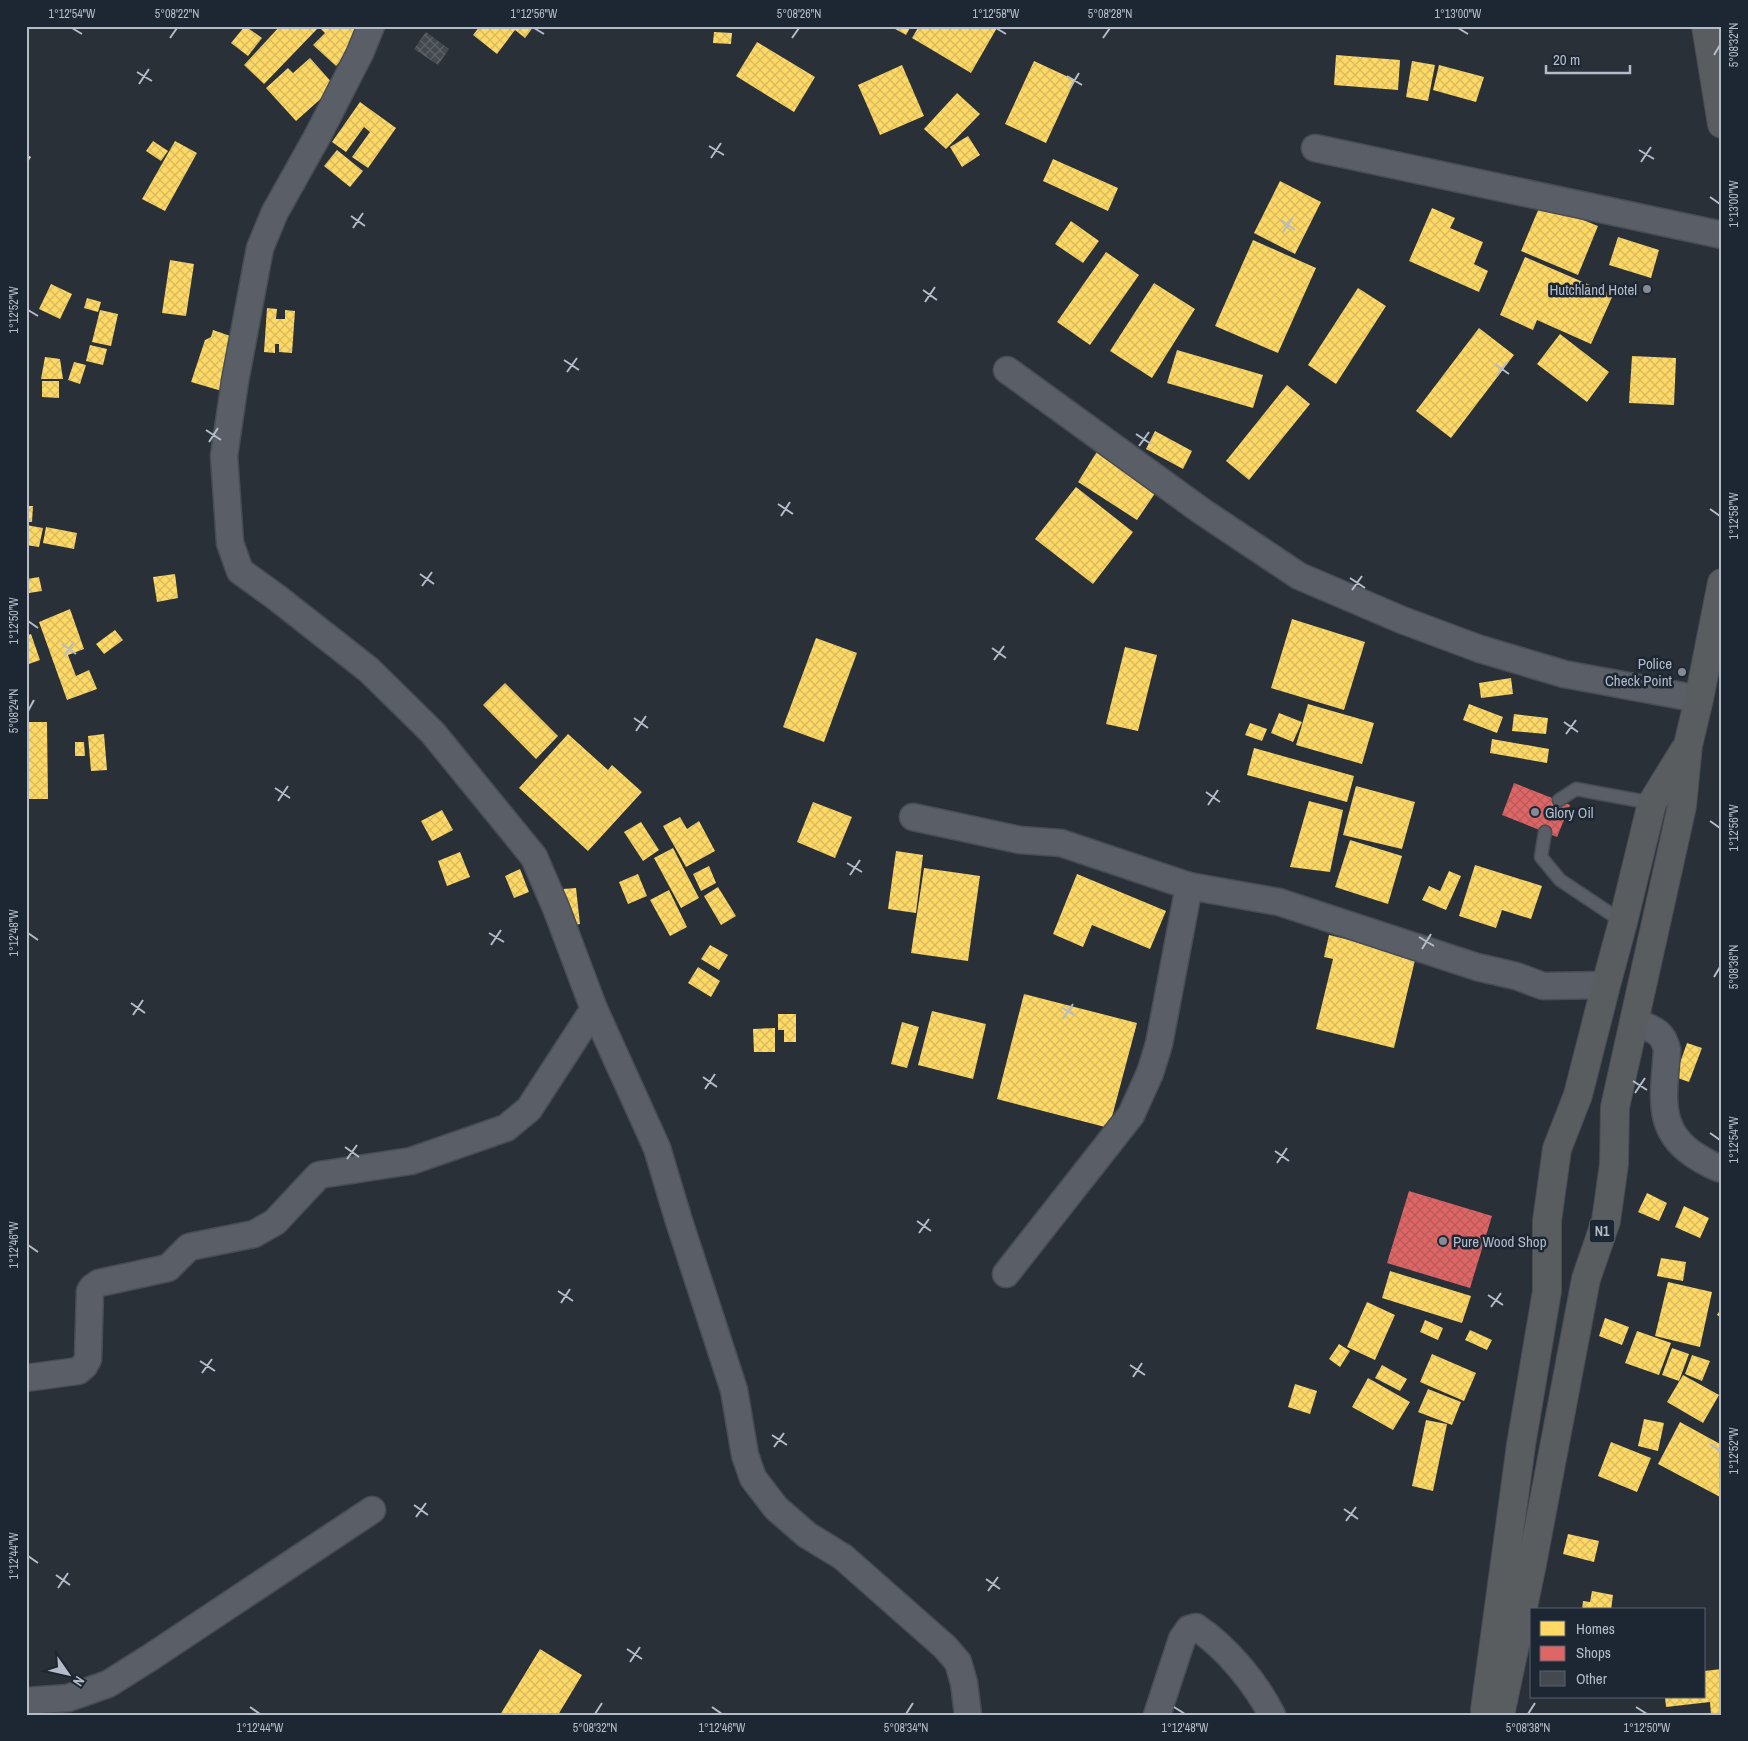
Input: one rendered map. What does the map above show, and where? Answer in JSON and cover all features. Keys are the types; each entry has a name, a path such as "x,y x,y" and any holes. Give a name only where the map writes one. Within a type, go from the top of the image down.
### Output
{"highway":[{"path":"1712,39 1722,124"},
{"name":"N1","path":"1500,1715 1531,1569 1586,1279 1606,1221 1614,1164 1615,1107 1682,806 1688,746 1722,583"},
{"name":"N1","path":"1485,1715 1484,1706 1521,1445 1547,1291 1547,1221 1557,1148 1578,1095 1652,803 1688,746"}],"street":[{"path":"371,26 360,53 317,137 275,212 260,248 235,381 224,456 230,543 240,571 369,670 433,733 534,856 594,1009 657,1148 734,1390 745,1455 753,1478 776,1508 808,1535 844,1557 945,1647 958,1662 964,1683 968,1715"},
{"path":"1315,148 1722,235"},
{"path":"1008,370 1202,512 1300,576 1402,620 1480,649 1564,674 1699,699"},
{"path":"913,817 1020,840 1061,843 1189,886 1279,902 1477,967 1516,976 1543,986 1606,985"},
{"path":"1006,1274 1131,1115 1150,1073 1159,1044 1189,886"},
{"path":"26,1378 78,1371 84,1366 88,1359 90,1292 99,1283 168,1268 189,1247 254,1234 274,1222 319,1175 411,1161 506,1128 529,1110 594,1009"},
{"path":"1634,1021 1660,1033 1665,1040 1667,1050 1665,1115 1671,1133 1687,1151 1722,1169"},
{"path":"26,1700 68,1698 108,1684 152,1657 372,1510"},
{"path":"1157,1715 1182,1639 1189,1629 1196,1627 1206,1633 1241,1668 1272,1715"}],"lane":[{"path":"1559,800 1576,789 1652,803"},
{"path":"1545,832 1541,857 1560,880 1623,922"}],"building: Homes":[{"path":"245,26 262,38 248,56 231,43"},
{"path":"280,26 351,26 363,37 336,66 313,45 325,33 319,27 264,84 244,65"},
{"path":"480,26 534,26 525,38 515,30 497,54 473,35"},
{"path":"890,26 911,26 906,35"},
{"path":"919,26 998,26 971,73 912,38"},
{"path":"714,32 732,33 731,44 713,43"},
{"path":"757,42 815,77 794,112 736,76"},
{"path":"1336,55 1400,60 1398,90 1334,85"},
{"path":"310,58 335,86 296,121 266,88 288,68 293,73"},
{"path":"1034,61 1075,80 1046,143 1005,124"},
{"path":"1412,61 1435,65 1428,101 1406,97"},
{"path":"902,65 924,116 880,135 858,85"},
{"path":"1439,65 1484,77 1476,102 1433,90"},
{"path":"957,93 980,114 946,149 924,129"},
{"path":"360,102 396,128 368,168 352,157 370,132 364,127 346,152 332,142"},
{"path":"968,136 980,155 962,167 950,147"},
{"path":"153,141 168,151 161,161 146,151"},
{"path":"175,141 197,153 165,211 142,199"},
{"path":"337,150 363,171 350,187 324,166"},
{"path":"26,154 31,157 26,166"},
{"path":"1053,159 1118,188 1108,211 1043,181"},
{"path":"1280,181 1321,202 1295,254 1254,233"},
{"path":"1541,203 1598,226 1578,275 1521,251"},
{"path":"1432,208 1455,218 1450,228 1483,242 1474,264 1488,271 1479,292 1409,261"},
{"path":"1071,221 1099,241 1083,263 1055,244"},
{"path":"1618,237 1659,250 1651,278 1609,265"},
{"path":"1253,240 1316,268 1278,353 1215,326"},
{"path":"1106,252 1139,275 1090,345 1057,322"},
{"path":"1525,257 1613,295 1591,344 1537,320 1533,330 1500,315"},
{"path":"170,260 194,264 186,316 162,313"},
{"path":"1154,283 1195,309 1152,378 1110,351"},
{"path":"51,284 72,294 60,319 39,309"},
{"path":"1358,288 1386,306 1336,384 1308,365"},
{"path":"87,298 101,302 98,312 84,308"},
{"path":"267,308 277,309 276,319 285,319 285,310 295,311 292,353 279,352 279,344 275,344 275,353 264,352"},
{"path":"100,310 118,314 111,346 92,342"},
{"path":"1479,328 1514,355 1451,438 1416,411"},
{"path":"213,330 239,339 222,391 191,382 205,340 211,337"},
{"path":"1560,334 1609,372 1587,402 1537,364"},
{"path":"90,345 107,349 103,365 86,361"},
{"path":"1177,350 1263,375 1253,408 1167,383"},
{"path":"1632,356 1676,358 1674,405 1629,403"},
{"path":"45,357 60,359 63,379 41,379"},
{"path":"74,362 86,365 80,384 68,380"},
{"path":"42,381 59,381 59,398 42,397"},
{"path":"1287,385 1310,404 1249,480 1226,461"},
{"path":"1155,431 1192,451 1183,469 1146,449"},
{"path":"1098,450 1158,489 1137,520 1078,482"},
{"path":"1076,487 1133,532 1093,584 1035,539"},
{"path":"26,506 33,506 32,522 26,522"},
{"path":"26,525 43,528 39,547 26,545"},
{"path":"46,527 77,533 74,549 43,543"},
{"path":"175,574 178,598 157,602 153,577"},
{"path":"39,577 42,591 29,593 27,579"},
{"path":"70,609 84,649 68,655 76,676 89,670 97,689 67,700 39,622"},
{"path":"1292,619 1365,642 1344,710 1271,688"},
{"path":"115,630 123,640 104,654 96,644"},
{"path":"31,634 40,660 26,665 26,636"},
{"path":"816,638 857,653 824,742 783,727"},
{"path":"1125,647 1157,655 1138,731 1106,724"},
{"path":"1511,678 1513,694 1481,698 1479,683"},
{"path":"505,683 558,736 536,759 483,705"},
{"path":"1308,704 1374,723 1362,764 1296,745"},
{"path":"1469,704 1503,717 1497,733 1463,720"},
{"path":"1279,713 1302,722 1293,742 1271,733"},
{"path":"1514,714 1548,718 1546,734 1512,731"},
{"path":"27,722 47,722 48,799 29,799"},
{"path":"1250,723 1267,729 1262,741 1245,735"},
{"path":"104,734 107,770 91,771 88,736"},
{"path":"568,734 608,770 612,765 642,792 588,851 519,788"},
{"path":"1492,739 1549,749 1547,763 1490,753"},
{"path":"75,742 84,742 85,756 75,756"},
{"path":"1254,748 1354,776 1347,802 1247,775"},
{"path":"1356,786 1415,802 1402,849 1343,835"},
{"path":"1309,801 1343,810 1330,872 1290,867"},
{"path":"813,802 852,817 835,858 797,842"},
{"path":"442,810 453,830 432,841 421,821"},
{"path":"680,817 687,829 699,821 715,851 686,867 663,826"},
{"path":"641,822 659,850 643,861 624,832"},
{"path":"1350,840 1402,856 1388,904 1335,887"},
{"path":"673,848 699,898 681,908 654,858"},
{"path":"896,851 923,855 916,913 888,909"},
{"path":"460,852 470,877 447,886 438,861"},
{"path":"1475,865 1542,886 1531,919 1502,910 1496,928 1459,916"},
{"path":"709,866 716,883 701,891 693,874"},
{"path":"924,868 980,876 968,961 911,953"},
{"path":"520,869 529,892 514,898 505,876"},
{"path":"1449,871 1461,876 1446,910 1422,900 1429,886 1440,891"},
{"path":"638,874 647,896 628,904 619,882"},
{"path":"1077,874 1166,911 1150,949 1092,925 1083,947 1053,934"},
{"path":"718,887 736,916 721,925 704,896"},
{"path":"576,888 580,924 567,926 563,889"},
{"path":"669,890 687,927 670,936 650,900"},
{"path":"1329,935 1416,956 1394,1048 1316,1029 1333,959 1324,957"},
{"path":"710,945 728,955 719,970 701,959"},
{"path":"698,967 720,981 711,997 688,983"},
{"path":"1024,994 1137,1023 1109,1128 997,1099"},
{"path":"932,1011 986,1024 973,1079 918,1065"},
{"path":"778,1014 796,1014 796,1042 784,1042 784,1030 778,1030"},
{"path":"902,1022 919,1027 907,1068 891,1064"},
{"path":"775,1028 775,1052 754,1052 753,1029"},
{"path":"1687,1043 1702,1048 1689,1082 1675,1077"},
{"path":"1647,1193 1667,1203 1659,1221 1638,1212"},
{"path":"1684,1206 1709,1218 1700,1238 1675,1227"},
{"path":"1661,1258 1686,1262 1683,1281 1657,1276"},
{"path":"1390,1271 1471,1296 1462,1323 1382,1298"},
{"path":"1668,1282 1712,1292 1700,1347 1655,1336"},
{"path":"1367,1302 1395,1315 1375,1360 1347,1347"},
{"path":"1722,1307 1722,1318 1717,1315"},
{"path":"1605,1318 1629,1327 1622,1345 1599,1336"},
{"path":"1425,1320 1443,1328 1438,1340 1420,1332"},
{"path":"1470,1330 1492,1340 1487,1350 1465,1340"},
{"path":"1637,1331 1671,1343 1659,1375 1625,1363"},
{"path":"1339,1344 1350,1351 1340,1367 1329,1359"},
{"path":"1672,1348 1689,1354 1679,1381 1662,1375"},
{"path":"1432,1354 1476,1373 1464,1401 1420,1382"},
{"path":"1692,1355 1710,1361 1702,1381 1685,1374"},
{"path":"1382,1365 1407,1379 1400,1391 1375,1378"},
{"path":"1683,1375 1719,1395 1703,1423 1667,1402"},
{"path":"1368,1378 1410,1402 1393,1430 1352,1407"},
{"path":"1295,1384 1317,1391 1310,1414 1288,1407"},
{"path":"1428,1389 1461,1402 1452,1425 1418,1412"},
{"path":"1644,1419 1664,1423 1658,1451 1638,1446"},
{"path":"1426,1420 1447,1424 1433,1491 1412,1486"},
{"path":"1680,1422 1722,1445 1722,1498 1658,1464"},
{"path":"1611,1442 1651,1458 1637,1492 1598,1476"},
{"path":"1568,1534 1599,1541 1594,1562 1563,1554"},
{"path":"1592,1591 1613,1595 1611,1608 1582,1608 1583,1601 1590,1602"},
{"path":"540,1649 582,1675 558,1715 500,1715"},
{"path":"1722,1669 1722,1715 1711,1715 1710,1702 1666,1707 1665,1698 1706,1698 1706,1671"}],"building: Shops":[{"path":"1514,783 1570,805 1557,837 1502,815"},
{"path":"1409,1191 1492,1216 1470,1288 1387,1263"}],"building: Other":[{"path":"426,32 449,49 438,65 414,49"}],"place":[{"name":"Hutchland Hotel","path":"1647,289"},
{"name":"Police Check Point","path":"1682,672"},
{"name":"Glory Oil","path":"1535,812"},
{"name":"Pure Wood Shop","path":"1443,1241"}]}
